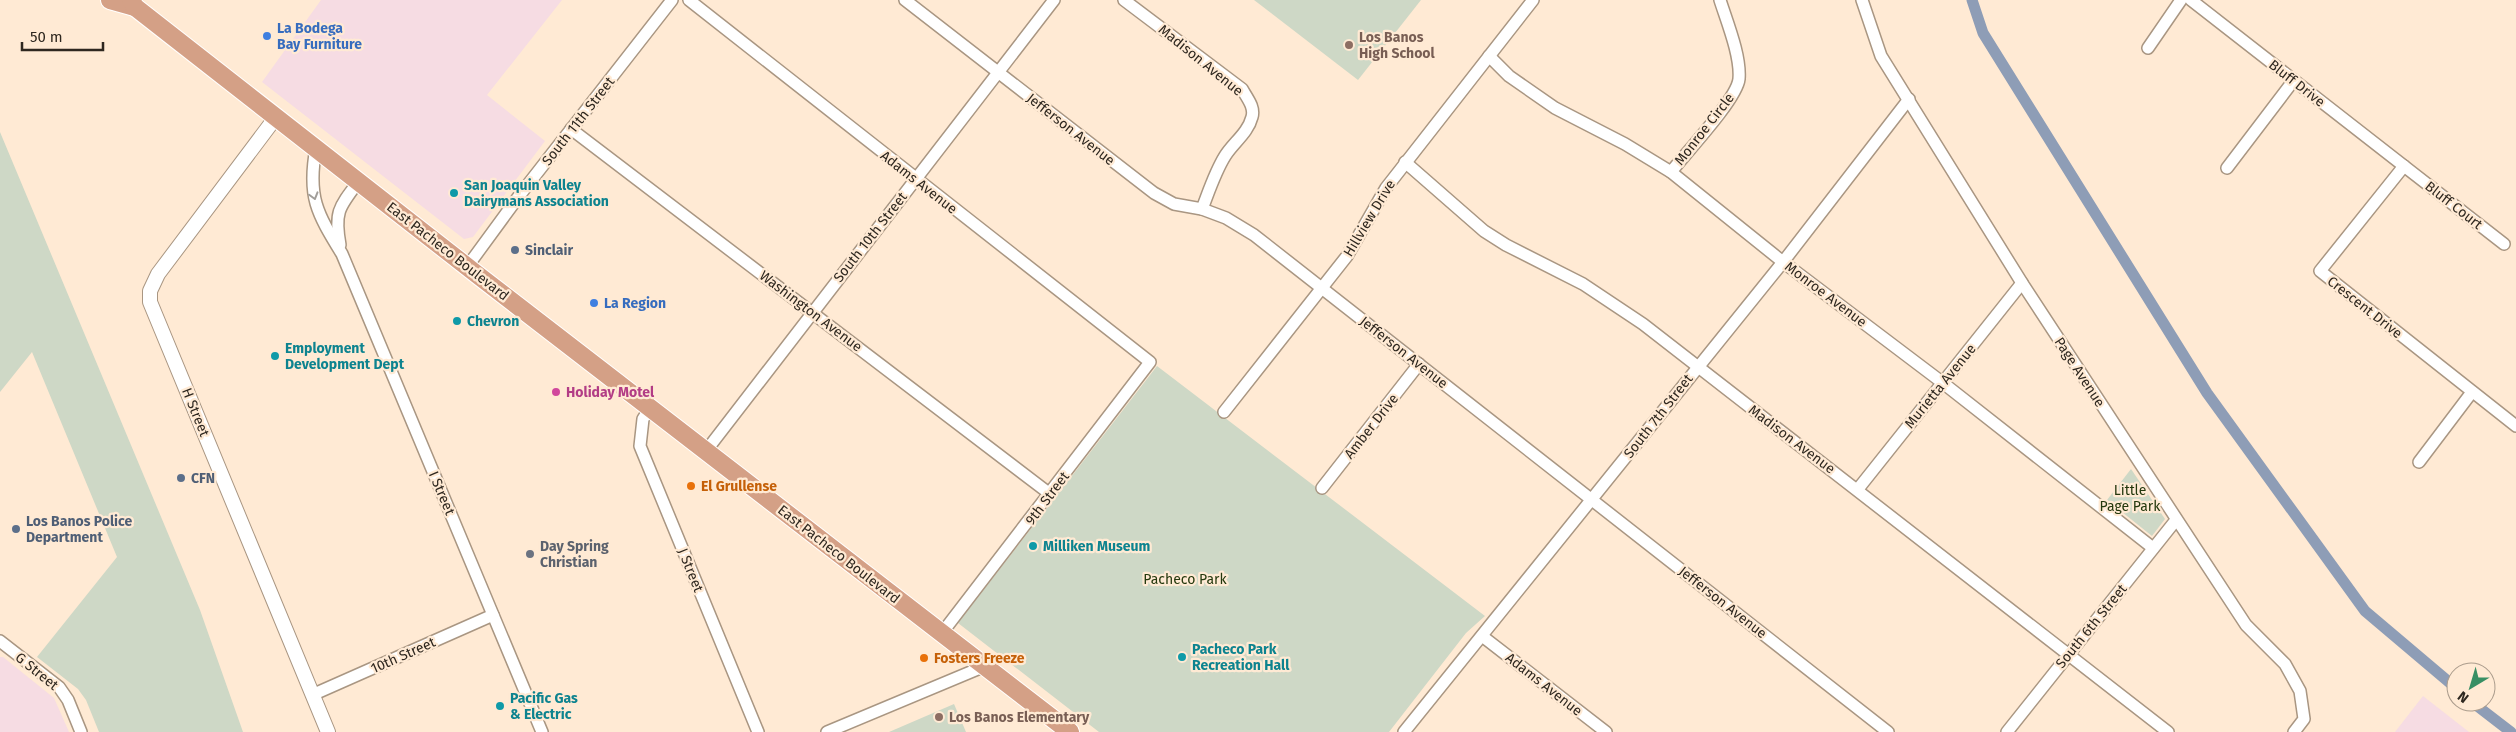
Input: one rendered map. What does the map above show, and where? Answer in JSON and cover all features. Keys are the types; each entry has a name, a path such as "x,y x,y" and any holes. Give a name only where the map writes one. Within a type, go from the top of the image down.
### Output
{"highway":[{"name":"East Pacheco Boulevard","path":"110,0 133,3 467,267 1070,732"}],"street":[{"name":"South 11th Street","path":"467,267 571,129 672,0"},
{"name":"Adams Avenue","path":"689,0 1150,362"},
{"name":"Jefferson Avenue","path":"905,0 1154,193 1174,204 1202,209 1226,218 1254,235 1888,732"},
{"name":"South 10th Street","path":"706,451 1054,0"},
{"name":"Madison Avenue","path":"1124,0 1242,89 1252,104 1252,117 1244,132 1226,155 1212,181 1202,209"},
{"name":"Hillview Drive","path":"1224,412 1347,256 1374,206 1405,162 1533,0"},
{"name":"Monroe Circle","path":"1671,172 1733,94 1739,79 1734,40 1720,0"},
{"name":"Page Avenue","path":"1862,0 1881,56 2022,283 2246,625 2285,664 2300,691 2304,719 2294,732"},
{"path":"2148,48 2180,0"},
{"name":"Bluff Drive","path":"2191,0 2404,166"},
{"name":"Monroe Avenue","path":"1489,56 1509,76 1555,108 1625,144 1671,172 1783,262 2153,548"},
{"path":"2227,168 2294,80"},
{"name":"South 7th Street","path":"1404,732 1783,262 1909,99"},
{"name":"H Street","path":"276,116 158,274 150,291 150,302 328,732"},
{"name":"Washington Avenue","path":"571,129 1050,494"},
{"name":"I Street","path":"316,148 312,187 322,222 342,254 542,732"},
{"name":"Madison Avenue","path":"1405,162 1484,231 1520,253 1583,284 1619,306 1858,489 2168,732"},
{"name":"Bluff Court","path":"2404,166 2504,244"},
{"name":"Crescent Drive","path":"2404,166 2320,271 2516,426"},
{"name":"I Street","path":"342,254 336,225 338,213 359,181"},
{"name":"Murietta Avenue","path":"1858,489 2022,283"},
{"name":"9th Street","path":"942,633 1150,362"},
{"name":"Amber Drive","path":"1322,488 1419,364"},
{"path":"2419,462 2472,392"},
{"name":"J Street","path":"650,408 643,419 640,446 758,732"},
{"name":"South 6th Street","path":"2007,732 2176,520"},
{"name":"10th Street","path":"312,694 493,615"},
{"name":"Adams Avenue","path":"1482,636 1606,732"},
{"name":"G Street","path":"0,641 59,687 68,700 81,732"},
{"path":"827,732 985,666"}],"shaded area":[{"path":"321,0 562,0 487,95 545,141 473,237 464,239 262,82"},
{"path":"0,657 3,657 54,698 69,732 0,732"},
{"path":"2423,696 2469,732 2395,732"}],"green space":[{"name":"Los Banos High School","path":"1254,0 1421,0 1358,80"},
{"path":"0,132 200,610 243,732 99,732 86,700 78,689 37,657 117,557 32,352 0,392"},
{"name":"Pacheco Park","path":"1157,366 1485,616 1466,633 1389,732 1099,732 958,623"},
{"name":"Little Page Park","path":"2131,469 2165,519 2152,536 2107,500"},
{"name":"Los Banos Elementary","path":"954,704 966,732 889,732"}],"waterway":[{"path":"1972,0 1983,33 2207,393 2365,611 2446,680"},
{"path":"2485,712 2511,732"}],"place":[{"name":"La Bodega Bay Furniture","path":"267,36"},
{"name":"Los Banos High School","path":"1349,45"},
{"name":"San Joaquin Valley Dairymans Association","path":"454,193"},
{"name":"Sinclair","path":"515,250"},
{"name":"La Region","path":"594,303"},
{"name":"Chevron","path":"457,321"},
{"name":"Employment Development Dept","path":"275,356"},
{"name":"Holiday Motel","path":"556,392"},
{"name":"CFN","path":"181,478"},
{"name":"El Grullense","path":"691,486"},
{"name":"Los Banos Police Department","path":"16,529"},
{"name":"Milliken Museum","path":"1033,546"},
{"name":"Day Spring Christian","path":"530,554"},
{"name":"Pacheco Park Recreation Hall","path":"1182,657"},
{"name":"Fosters Freeze","path":"924,658"},
{"name":"Pacific Gas & Electric","path":"500,706"},
{"name":"Los Banos Elementary","path":"939,717"}]}
